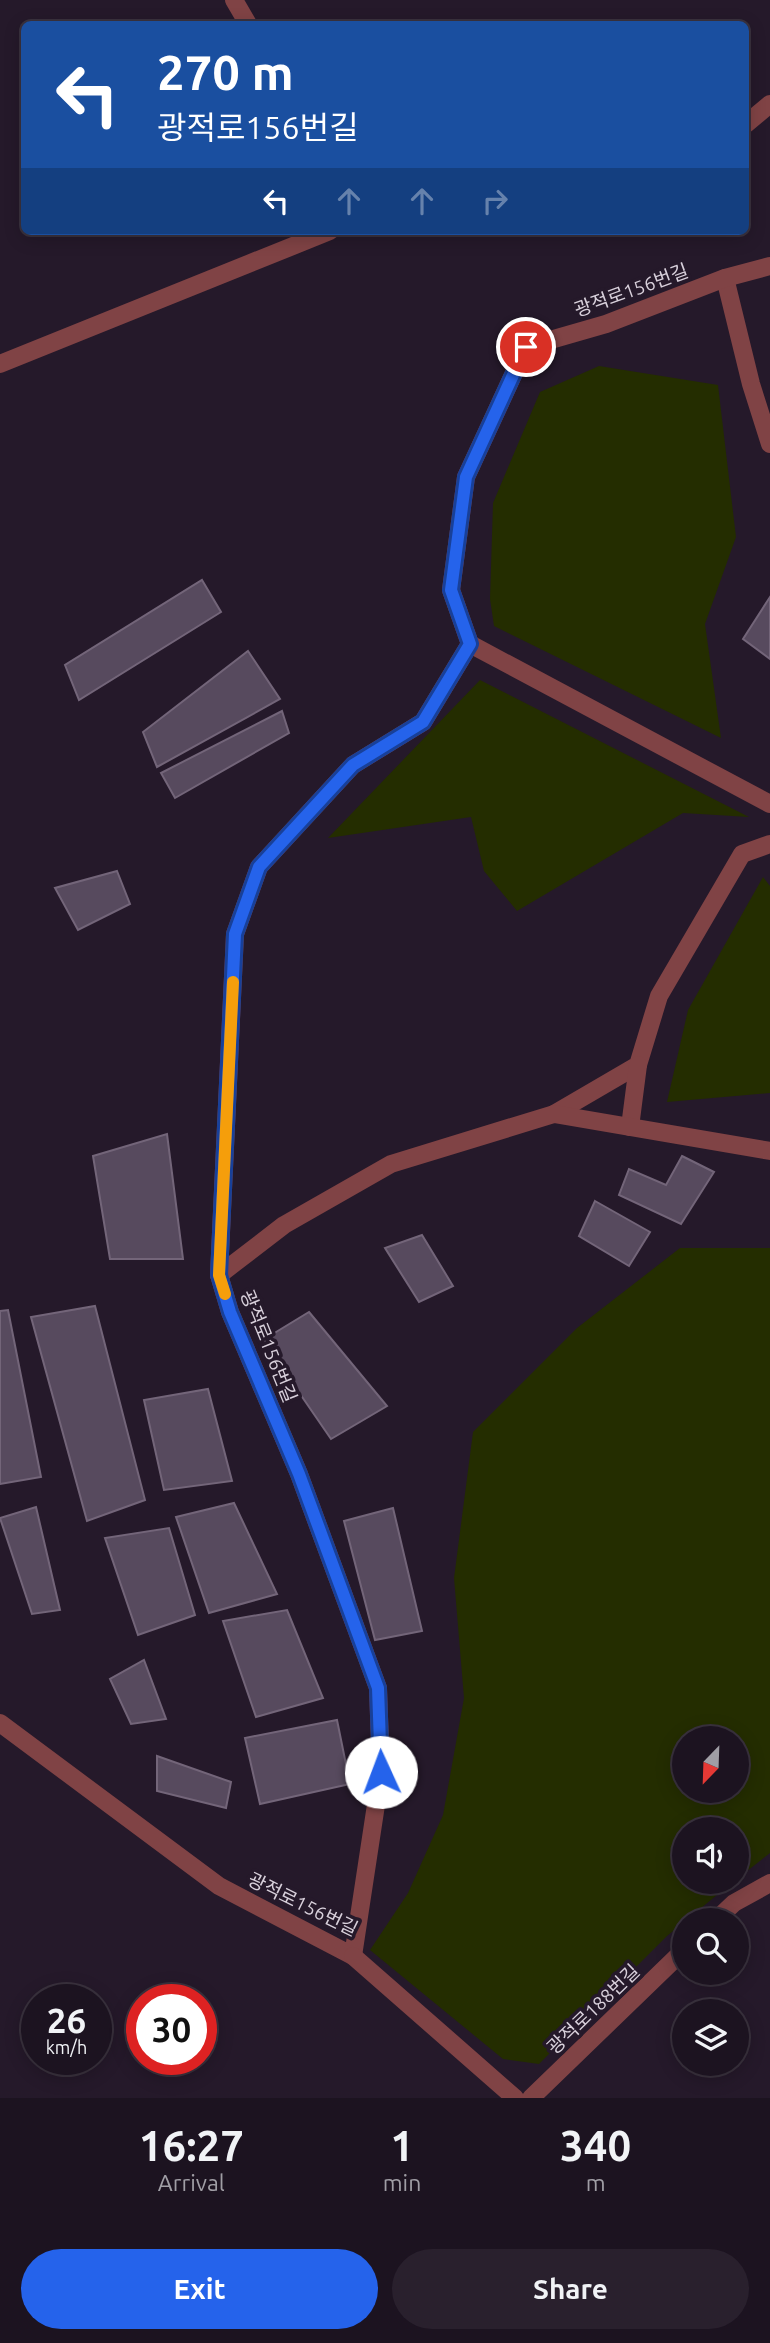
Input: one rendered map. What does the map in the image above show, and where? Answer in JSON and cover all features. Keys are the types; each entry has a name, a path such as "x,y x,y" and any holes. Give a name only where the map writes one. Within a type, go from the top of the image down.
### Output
{"street":[{"path":"234,0 246,21"},
{"path":"749,122 770,104"},
{"path":"0,364 320,235"},
{"name":"광적로156번길","path":"0,1723 219,1886 353,1956 381,1772 378,1688 299,1474 230,1312 219,1275 235,934 259,867 353,765 423,722 470,644 451,590 466,477 526,347 606,324 724,278 770,265"},
{"path":"724,278 751,384 770,444"},
{"path":"470,644 770,804"},
{"path":"630,1127 638,1065 659,996 742,854 770,844"},
{"path":"554,1114 638,1065"},
{"name":"광적로156번길","path":"219,1275 284,1225 391,1164 554,1114 770,1151"},
{"path":"729,1908 770,1883"},
{"path":"353,1956 515,2098"},
{"name":"광적로188번길","path":"531,2098 672,1962"}],"green space":[{"path":"599,366 718,385 736,537 705,624 721,738 494,626 490,599 493,503 540,392"},
{"path":"480,680 749,817 683,813 517,911 484,871 471,817 328,838"},
{"path":"763,877 770,886 770,1093 667,1102 688,1010"},
{"path":"680,1248 770,1248 770,1853 749,1870 749,1817 672,1817 672,1894 718,1894 701,1908 672,1908 672,1932 539,2064 503,2059 370,1950 408,1893 443,1815 464,1698 454,1578 473,1432 577,1328"}],"building":[{"path":"202,580 221,612 79,700 65,665"},
{"path":"770,597 770,659 743,639"},
{"path":"248,651 280,699 157,767 143,732"},
{"path":"282,711 289,733 175,798 161,773"},
{"path":"117,871 130,904 78,930 55,888"},
{"path":"167,1134 183,1259 110,1259 93,1156"},
{"path":"682,1156 714,1172 681,1224 619,1195 629,1169 666,1185"},
{"path":"595,1201 650,1232 629,1266 579,1236"},
{"path":"422,1235 453,1286 419,1302 385,1248"},
{"path":"95,1306 145,1500 87,1521 31,1317"},
{"path":"8,1310 41,1477 0,1484 0,1311"},
{"path":"309,1312 387,1406 331,1439 263,1340"},
{"path":"208,1389 232,1481 164,1490 144,1400"},
{"path":"234,1503 277,1594 209,1613 176,1517"},
{"path":"36,1507 60,1610 32,1614 0,1518"},
{"path":"393,1508 422,1631 375,1640 344,1521"},
{"path":"169,1528 195,1615 138,1635 105,1538"},
{"path":"287,1610 323,1698 256,1717 223,1621"},
{"path":"144,1660 166,1719 131,1724 110,1679"},
{"path":"337,1720 350,1784 260,1804 245,1738"},
{"path":"157,1756 231,1782 226,1808 157,1791"}],"slow traffic":[{"path":"225,1294 219,1275 233,982"}],"route":[{"path":"381,1772 378,1688 299,1474 230,1312 219,1275 235,934 259,867 353,765 423,722 470,644 451,590 466,477 526,347"}]}
